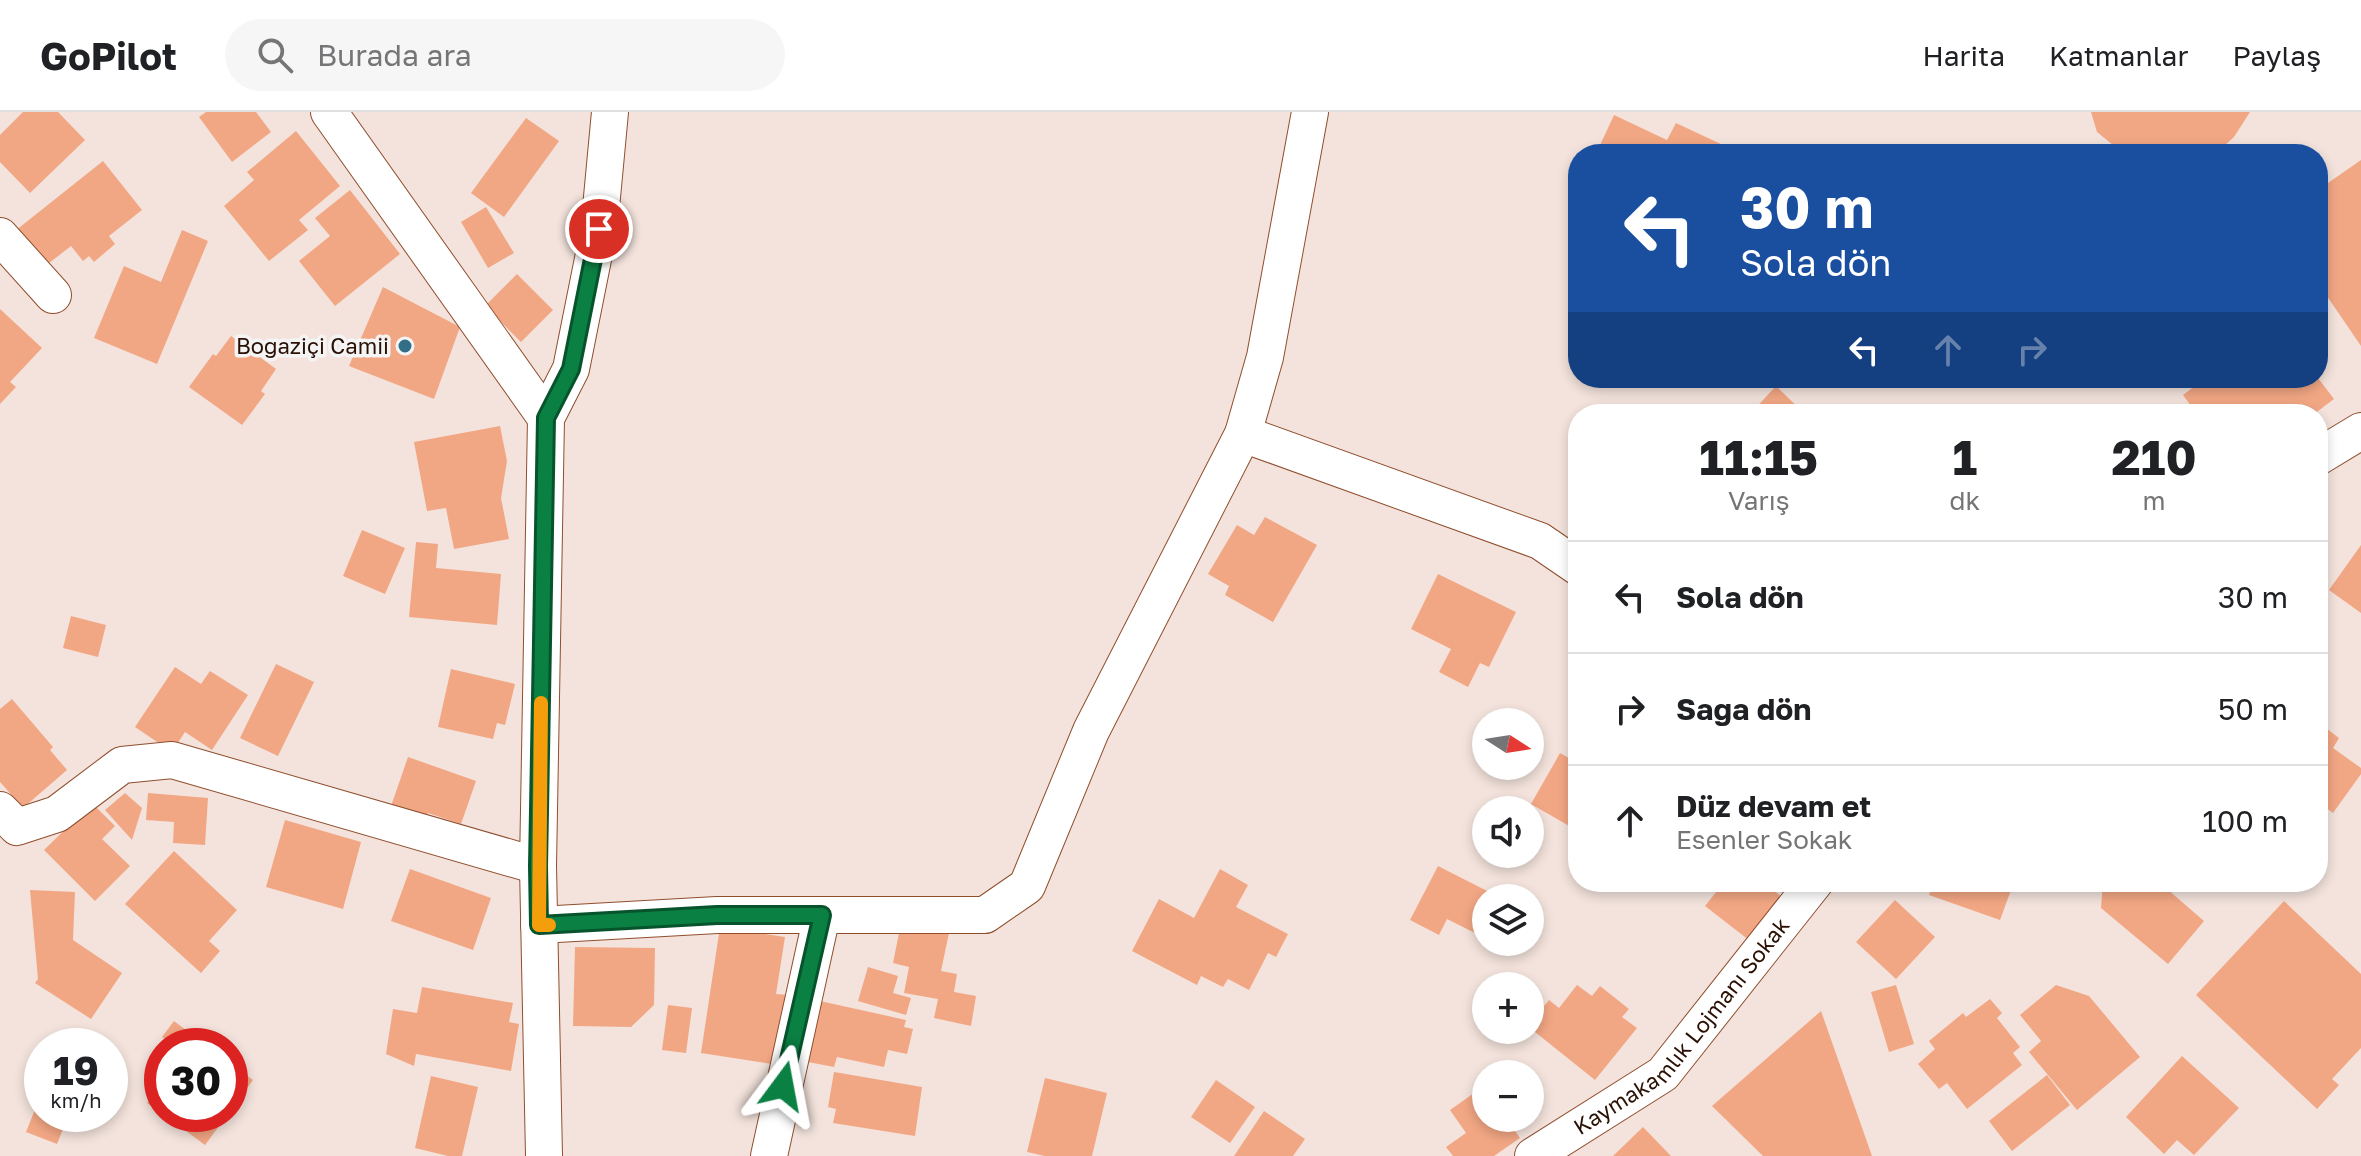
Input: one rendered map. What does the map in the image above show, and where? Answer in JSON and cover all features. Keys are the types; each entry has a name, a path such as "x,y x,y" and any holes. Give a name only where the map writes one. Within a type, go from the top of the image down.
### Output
{"street":[{"path":"329,112 546,418"},
{"path":"544,1156 538,866 546,418 571,369 599,229 610,112"},
{"path":"539,925 717,915 985,915 1027,886 1091,731 1243,434 1265,357 1310,112"},
{"path":"0,236 53,295"},
{"path":"2328,451 2361,431"},
{"path":"1243,434 1540,541 1568,560"},
{"path":"0,810 17,827 57,814 122,765 172,760 538,866"},
{"name":"Kaymakamlık Lojmanı Sokak","path":"1533,1156 1663,1074 1807,892"},
{"path":"769,1156 822,915"}],"building":[{"path":"23,112 58,112 85,140 30,193 0,162 0,135"},
{"path":"206,112 256,112 271,132 232,162 199,117"},
{"path":"2091,112 2250,112 2226,144 2112,144 2097,132"},
{"path":"1614,115 1667,140 1676,123 1721,144 1601,144"},
{"path":"526,118 559,141 504,217 471,193"},
{"path":"296,131 340,186 299,220 308,230 269,261 224,206 254,180 247,172"},
{"path":"2361,160 2361,346 2328,298 2328,183"},
{"path":"103,161 142,210 109,236 115,244 94,262 89,256 83,261 71,246 44,267 15,231"},
{"path":"350,190 400,254 335,306 299,261 330,236 315,218"},
{"path":"486,207 514,253 488,268 461,222"},
{"path":"182,230 208,241 157,364 94,338 124,266 161,282"},
{"path":"517,274 553,310 521,342 485,306"},
{"name":"Boğaziçi Camii","path":"383,287 460,327 434,399 349,366"},
{"path":"0,309 42,348 10,382 16,387 0,404"},
{"path":"231,336 276,369 261,391 265,394 242,425 189,387 213,354 216,356"},
{"path":"1774,388 1778,388 1795,404 1759,404"},
{"path":"2192,388 2326,388 2334,399 2327,404 2190,404 2183,395"},
{"path":"500,426 507,461 501,498 509,539 454,549 446,508 427,511 414,442"},
{"path":"1265,517 1317,545 1273,622 1225,595 1229,586 1208,574 1237,525 1254,535"},
{"path":"362,530 405,548 385,594 343,576"},
{"path":"416,542 438,544 436,568 501,574 497,625 409,617"},
{"path":"2361,545 2361,613 2329,590"},
{"path":"1438,574 1516,612 1489,667 1480,663 1468,687 1439,672 1451,649 1411,629"},
{"path":"71,616 106,625 98,657 63,648"},
{"path":"276,664 314,682 278,756 240,738"},
{"path":"175,667 201,684 210,671 248,695 212,750 185,732 172,752 135,727"},
{"path":"451,669 515,684 505,725 497,723 493,739 438,727"},
{"path":"12,699 53,747 50,750 67,770 23,808 0,782 0,709"},
{"path":"2328,730 2339,738 2333,748 2361,768 2361,774 2333,813 2328,809"},
{"path":"1560,753 1568,757 1568,825 1544,811 1544,796 1536,796"},
{"path":"408,757 476,781 461,824 428,813 426,821 390,809"},
{"path":"125,793 142,808 132,840 105,810"},
{"path":"148,793 208,798 205,845 173,843 174,822 146,820"},
{"path":"92,803 115,826 102,839 130,866 95,901 44,850"},
{"path":"285,820 361,842 343,909 266,887"},
{"path":"174,851 237,910 209,941 220,951 201,973 125,904"},
{"path":"1438,866 1473,884 1472,932 1447,919 1439,935 1410,920"},
{"path":"410,869 491,898 473,950 391,921"},
{"path":"1220,869 1248,885 1236,907 1288,934 1276,957 1268,953 1249,990 1228,979 1223,987 1201,976 1197,985 1132,951 1159,899 1194,918"},
{"path":"30,890 75,892 73,940 122,973 91,1019 35,983 38,979"},
{"path":"1716,892 1776,892 1787,901 1754,944 1705,906"},
{"path":"1930,892 2010,892 2000,920 1929,895"},
{"path":"2102,892 2170,892 2204,921 2168,964 2101,908"},
{"path":"1895,900 1935,937 1896,979 1856,942"},
{"path":"2284,901 2361,974 2361,1048 2332,1079 2339,1085 2317,1109 2196,995"},
{"path":"901,923 949,933 941,971 957,974 954,992 976,996 971,1026 934,1018 938,999 904,993 909,967 893,963"},
{"path":"720,927 785,937 776,994 789,995 778,1065 701,1053"},
{"path":"575,947 655,948 654,1005 631,1027 573,1026"},
{"path":"868,967 898,976 893,993 911,998 906,1015 858,1001"},
{"path":"1577,985 1592,996 1600,986 1629,1009 1622,1017 1637,1028 1595,1080 1544,1039 1544,1006 1549,1000 1559,1008"},
{"path":"1896,985 1914,1044 1889,1052 1871,992"},
{"path":"2056,985 2089,996 2140,1057 2077,1110 2029,1052 2041,1041 2020,1015"},
{"path":"422,987 513,1003 509,1022 519,1024 511,1071 416,1054 414,1066 386,1054 393,1009 417,1013"},
{"path":"1990,999 2002,1013 1997,1018 2020,1047 2013,1053 2022,1065 1967,1109 1947,1083 1939,1089 1918,1064 1935,1049 1929,1041 1963,1013 1966,1017"},
{"path":"820,1001 906,1020 904,1027 913,1029 907,1054 888,1050 884,1067 837,1057 834,1067 808,1062"},
{"path":"668,1005 692,1008 686,1053 662,1050"},
{"path":"1821,1011 1872,1156 1763,1156 1712,1106"},
{"path":"174,1021 183,1028 169,1028"},
{"path":"2182,1056 2239,1108 2194,1155 2177,1140 2164,1154 2126,1117"},
{"path":"834,1072 922,1087 915,1136 833,1123 836,1109 828,1107"},
{"path":"2047,1075 2070,1105 2012,1151 1989,1121"},
{"path":"431,1076 478,1087 462,1156 415,1148"},
{"path":"1045,1078 1107,1093 1092,1156 1045,1156 1027,1152"},
{"path":"1216,1080 1255,1107 1230,1143 1191,1117"},
{"path":"1472,1094 1472,1132 1516,1132 1520,1138 1494,1156 1453,1156 1446,1147 1466,1133 1450,1110"},
{"path":"1264,1111 1305,1139 1293,1156 1234,1156"},
{"path":"1643,1127 1671,1156 1613,1156"},
{"path":"26,1132 62,1132 57,1144"},
{"path":"187,1132 215,1132 205,1145"}],"slow traffic":[{"path":"541,703 539,925 549,925"}],"place":[{"name":"Boğaziçi Camii","path":"405,346"}],"route":[{"path":"599,229 571,369 546,418 539,925 717,915 822,915 783,1086"}]}
